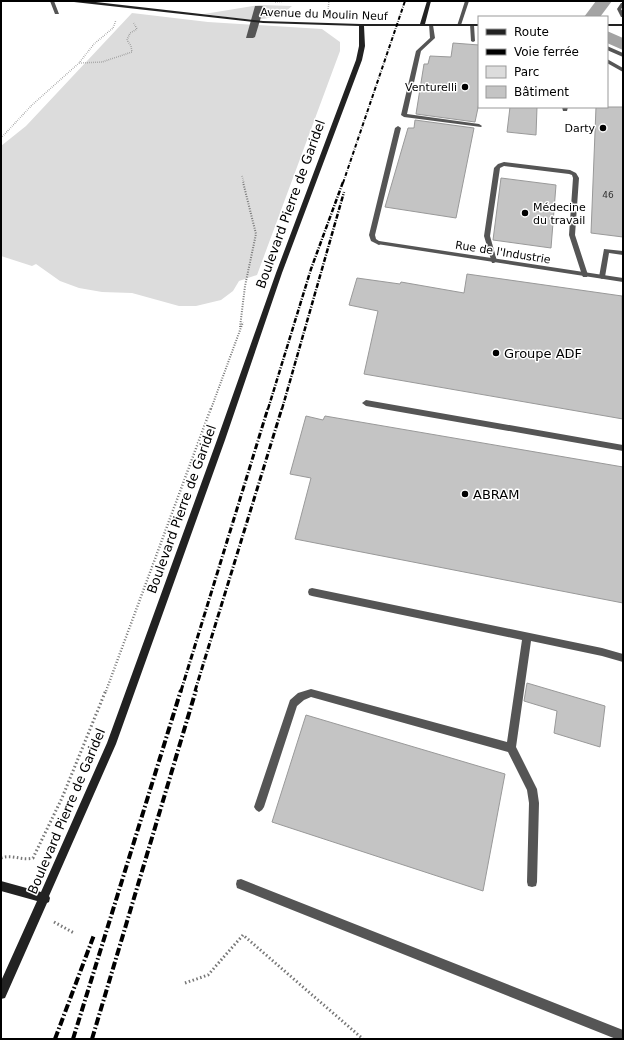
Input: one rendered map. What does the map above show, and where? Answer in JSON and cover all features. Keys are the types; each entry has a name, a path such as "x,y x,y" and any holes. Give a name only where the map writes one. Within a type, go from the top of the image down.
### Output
{"street":[{"path":"52,1 57,13"},
{"name":"Avenue du Moulin Neuf","path":"74,1 255,22 361,25 478,25"},
{"path":"422,25 429,1"},
{"path":"459,25 467,1"},
{"path":"623,4 619,9 623,16"},
{"name":"Boulevard Pierre de Garidel","path":"1,994 111,744 221,440 279,273 359,60 362,46 361,25"},
{"path":"431,25 433,38 420,50 404,115 479,126"},
{"path":"472,25 473,41"},
{"path":"608,25 623,25"},
{"path":"608,48 623,55"},
{"path":"608,62 623,70"},
{"name":"Rue de l'Industrie","path":"398,128 372,235 373,240 379,243 623,280"},
{"path":"494,261 487,236 497,168 504,164 570,172 574,174 576,178 572,235 585,275"},
{"path":"602,277 602,265 606,251 623,253"},
{"path":"366,403 623,448"},
{"path":"312,592 602,652 623,658"},
{"path":"527,637 511,748 532,789 534,803 532,882"},
{"path":"259,807 293,703 301,696 311,693 511,748"},
{"path":"241,884 623,1036"},
{"path":"1,886 44,898"}],"path":[{"path":"320,1 343,1"},
{"path":"1,138 32,105 79,63 94,44 113,28 122,6"},
{"path":"79,63 102,62 132,52 132,46 127,40 130,33 137,29 130,17"},
{"path":"239,331 245,286 256,234 242,176"},
{"path":"1,858 7,856 29,860 33,858 56,812 116,666 245,317"},
{"path":"53,921 74,933"},
{"path":"185,983 208,975 243,935 363,1039"}],"green space":[{"path":"259,5 292,6 283,13 262,19 239,19 204,14"},
{"path":"132,13 208,22 322,29 340,42 340,51 257,275 239,281 233,291 221,300 196,306 179,306 132,293 102,292 79,288 60,281 36,264 32,266 1,256 1,146 26,126"}],"building":[{"name":"Venturelli","path":"453,43 478,45 478,108 475,122 416,114 424,64 428,64 430,56 451,57"},
{"path":"623,107 623,237 591,233 596,108"},
{"path":"510,108 537,108 536,135 507,132"},
{"path":"415,120 474,128 456,218 385,207 408,128 414,128"},
{"name":"Médecine du travail","path":"501,178 556,185 551,248 493,240"},
{"name":"Groupe ADF","path":"467,274 622,296 623,419 364,374 378,311 349,305 357,278 400,284 401,282 464,293"},
{"name":"ABRAM","path":"306,416 323,420 325,416 623,467 623,603 295,539 311,478 290,474"},
{"path":"527,683 605,706 600,747 554,733 557,711 524,701"},
{"path":"306,715 505,774 483,891 272,822"}],"waterway":[{"path":"593,16 604,1"},
{"path":"608,37 623,45"}],"railway":[{"path":"343,183 405,1"},
{"path":"268,409 311,269 343,182"},
{"path":"282,409 344,192"},
{"path":"181,691 268,408"},
{"path":"195,691 282,408"},
{"path":"73,1039 181,690"},
{"path":"92,1039 196,690"},
{"path":"55,1039 94,935"}],"place":[{"name":"Venturelli","path":"465,87"},
{"name":"Darty","path":"603,128"},
{"name":"Médecine du travail","path":"525,213"},
{"name":"Groupe ADF","path":"496,353"},
{"name":"ABRAM","path":"465,494"}]}
